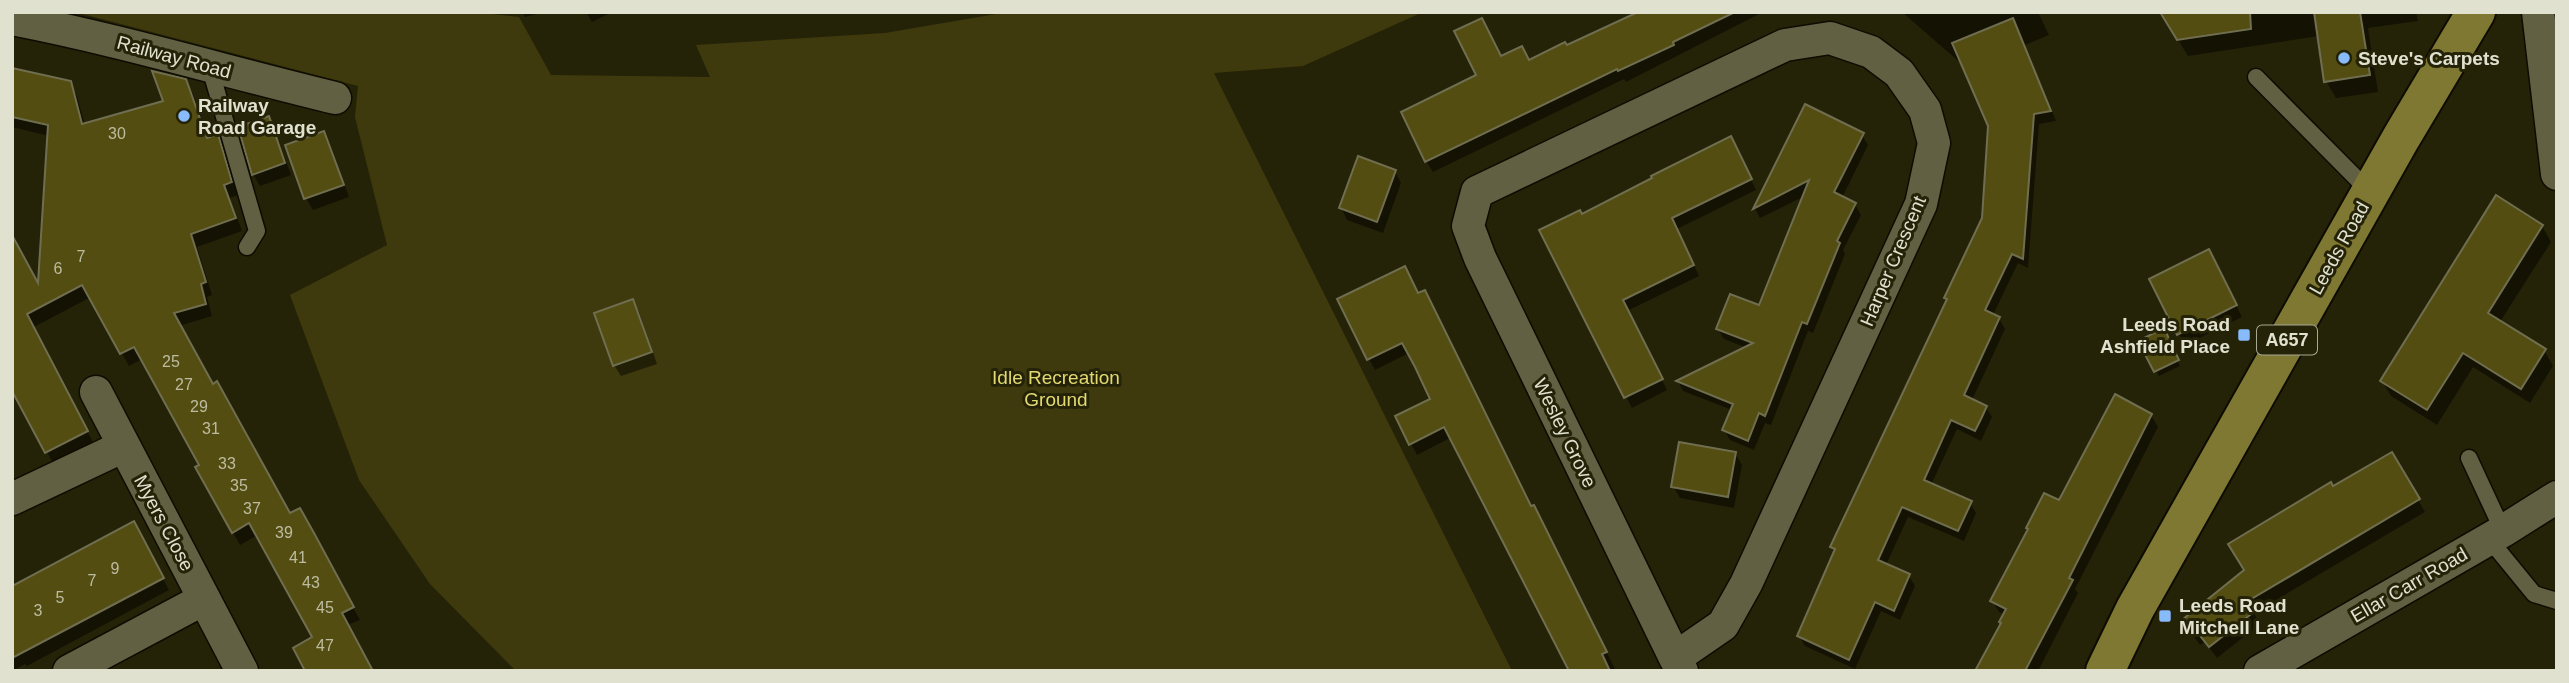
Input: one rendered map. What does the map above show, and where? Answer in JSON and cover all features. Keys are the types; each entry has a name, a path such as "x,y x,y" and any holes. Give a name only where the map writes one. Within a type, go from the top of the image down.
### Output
{"main road":[{"name":"Leeds Road","path":"2105,671 2135,609 2476,12"}],"street":[{"path":"2538,12 2557,174"},
{"name":"Railway Road","path":"12,19 85,33 210,68 335,98"},
{"name":"Harper Crescent","path":"1477,192 1785,45 1830,38 1871,52 1899,74 1925,110 1934,143 1921,204 1746,584 1723,625 1678,664"},
{"name":"Wesley Grove","path":"1477,192 1468,226 1480,258 1678,664"},
{"name":"Myers Close","path":"96,392 242,671"},
{"path":"12,499 124,446"},
{"name":"Ellar Carr Road","path":"2260,671 2557,497"},
{"path":"69,671 204,599"}],"lane":[{"path":"210,68 257,231 247,247"},
{"path":"2256,77 2371,192"},
{"path":"2469,458 2496,535 2534,594 2557,601"}],"green space":[{"name":"Idle Recreation Ground","path":"75,12 473,12 519,17 551,75 710,77 696,45 885,33 1008,12 1423,12 1303,66 1214,73 1512,671 516,671 430,584 359,480 290,295 387,245 355,117 358,86"}],"building":[{"path":"1638,12 1735,12 1673,42 1674,45 1618,71 1617,69 1425,162 1401,112 1476,75 1454,31 1482,18 1501,56 1522,46 1529,60"},
{"path":"2160,12 2250,12 2251,29 2177,40"},
{"path":"2314,12 2360,12 2370,75 2324,82"},
{"path":"2013,18 2051,111 2034,114 2023,259 2012,254 1985,310 2000,317 1964,395 1987,406 1975,431 1951,420 1924,480 1972,501 1958,531 1902,507 1878,560 1910,574 1894,611 1875,602 1849,660 1797,636 1835,549 1830,547 1947,299 1944,298 1982,218 1988,126 1952,43"},
{"path":"12,68 71,81 82,124 163,101 152,71 186,79 207,138 218,134 232,182 224,185 236,218 191,234 206,282 201,284 206,304 174,313 213,384 217,381 290,513 300,508 314,533 354,607 342,613 373,671 305,671 293,648 312,637 249,523 232,533 195,467 199,465 134,347 120,354 82,285 27,314 88,431 45,453 12,391 12,235 38,283 48,125 12,117"},
{"path":"1805,104 1864,133 1834,192 1856,203 1837,241 1840,243 1807,324 1802,322 1765,416 1759,413 1748,441 1722,430 1733,404 1676,381 1753,343 1716,329 1730,294 1759,305 1809,180 1753,209"},
{"path":"269,116 285,163 252,175 238,127"},
{"path":"324,131 344,185 304,199 285,145"},
{"path":"1731,136 1752,179 1672,218 1694,265 1623,300 1663,379 1624,398 1539,230 1580,210 1582,214"},
{"path":"1358,156 1396,170 1377,222 1339,208"},
{"path":"2496,195 2543,225 2488,313 2546,349 2521,389 2463,353 2427,410 2380,381"},
{"path":"2209,249 2237,305 2177,335 2149,279"},
{"path":"1405,266 1418,293 1425,290 1531,506 1534,505 1607,652 1602,654 1610,671 1569,671 1444,427 1409,445 1395,416 1430,399 1415,367 1402,343 1367,360 1337,299"},
{"path":"633,299 652,352 613,366 594,313"},
{"path":"2164,328 2179,360 2154,372 2138,341"},
{"path":"2115,394 2152,414 2069,578 2073,580 2025,671 1975,671 2006,609 1990,601 2028,529 2026,528 2044,493 2059,500"},
{"path":"1679,442 1736,452 1728,497 1671,487"},
{"path":"2392,452 2420,499 2248,601 2255,611 2209,647 2197,632 2192,635 2182,620 2244,570 2228,544 2331,482 2333,486"},
{"path":"134,521 164,578 12,658 12,586"}],"place":[{"name":"Steve's Carpets","path":"2344,58"},
{"name":"Railway Road Garage","path":"184,116"},
{"name":"Leeds Road Ashfield Place","path":"2244,335"},
{"name":"Leeds Road Mitchell Lane","path":"2165,616"}]}
